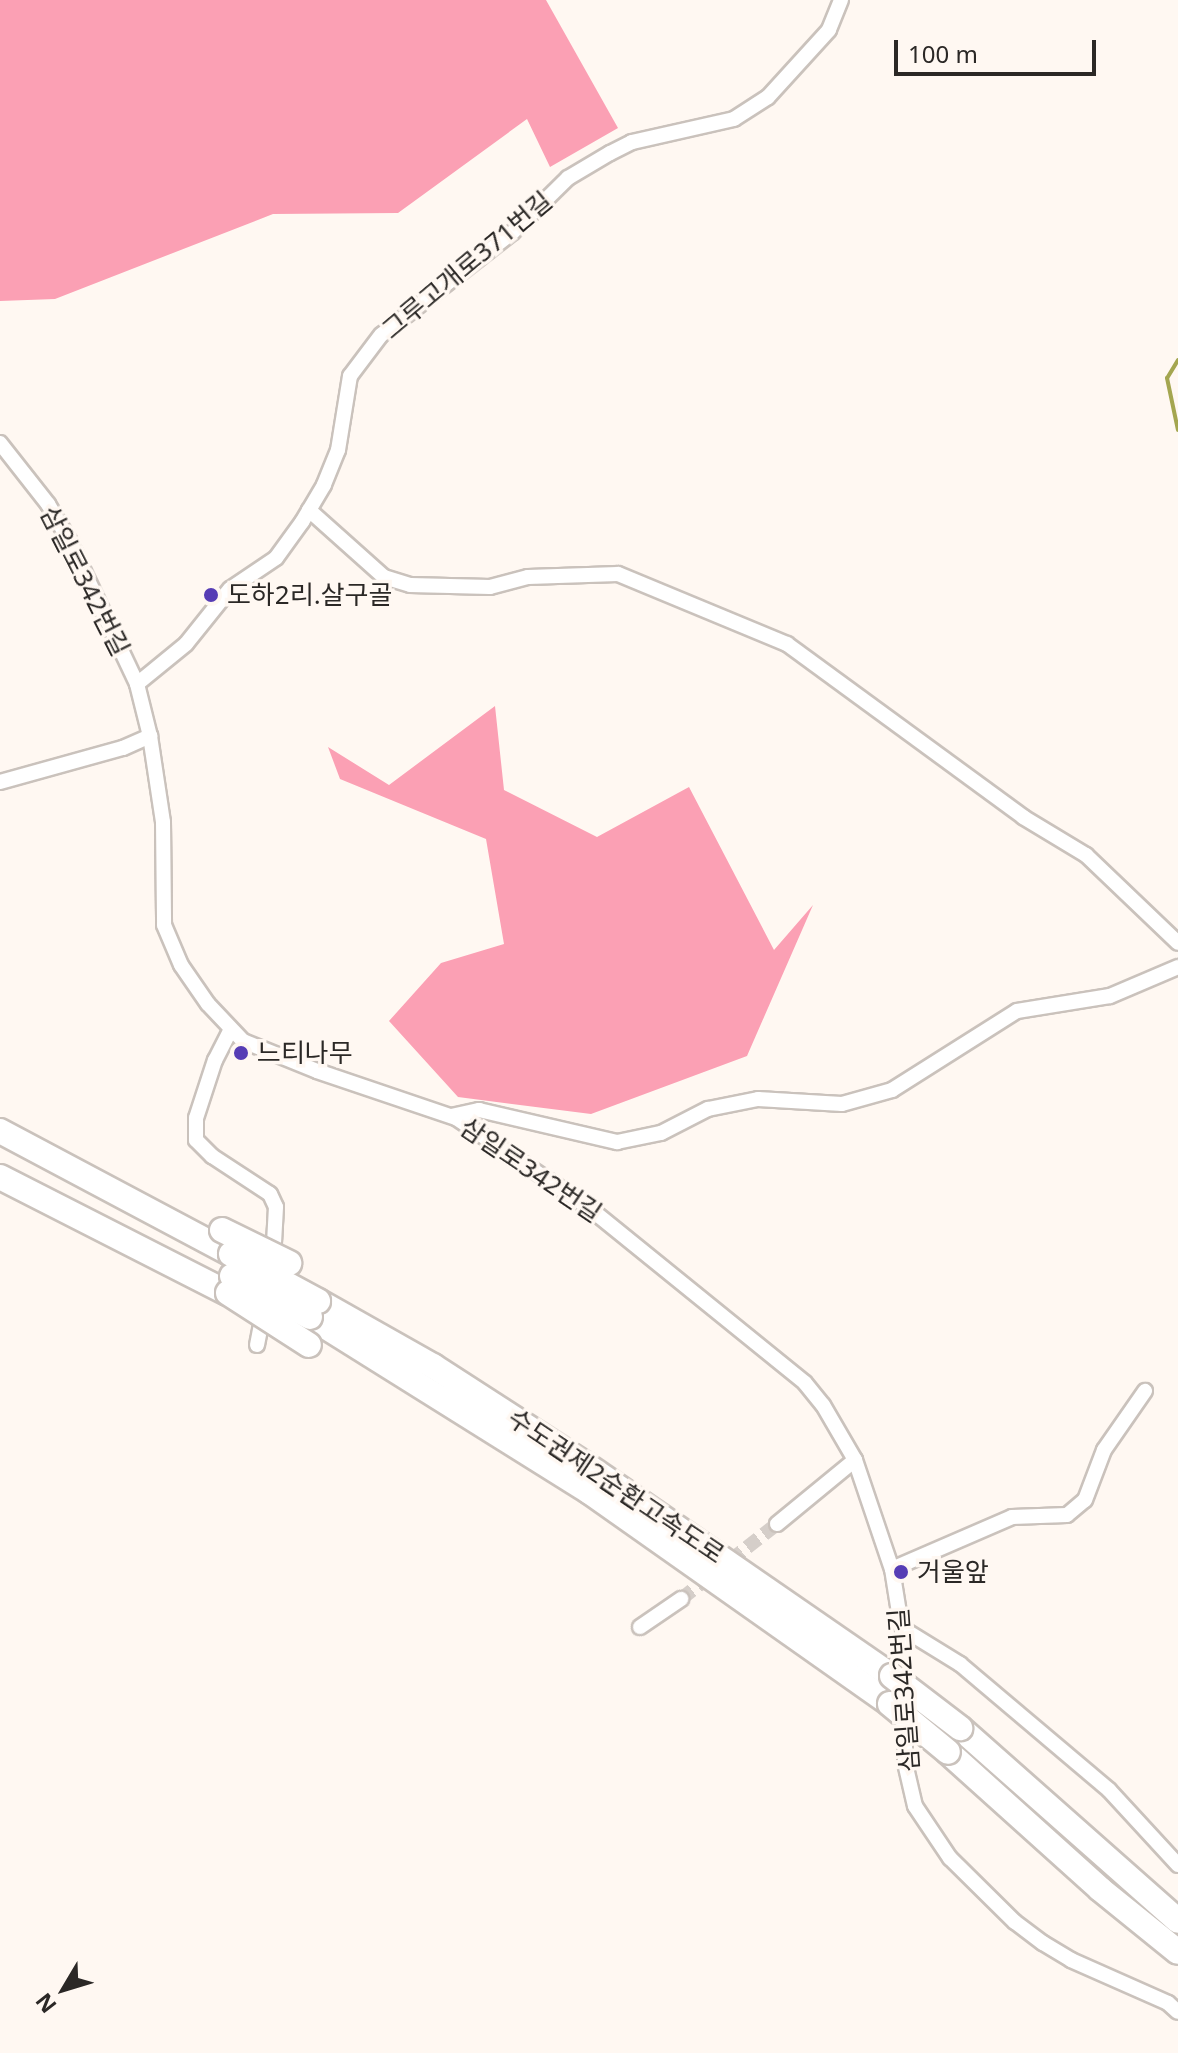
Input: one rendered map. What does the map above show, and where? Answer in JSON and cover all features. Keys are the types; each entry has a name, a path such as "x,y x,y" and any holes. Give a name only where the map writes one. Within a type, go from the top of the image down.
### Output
{"highway":[{"path":"1,1131 289,1263"},
{"name":"수도권제2순환고속도로","path":"1,1131 230,1275 314,1309 433,1366 809,1616 960,1728 1178,1921"},
{"path":"0,1174 230,1275 309,1345"},
{"name":"수도권제2순환고속도로","path":"314,1309 590,1492 890,1704 1100,1889 1178,1952"},
{"path":"619,1467 809,1616"},
{"path":"539,1470 718,1580"}],"street":[{"name":"그루고개로371번길","path":"137,684 186,644 230,589 276,558 309,510 338,450 350,376 381,335 513,232 568,178 632,142 734,119 768,97 829,30 841,0"},
{"name":"삼일로342번길","path":"0,443 48,504 70,542 137,684"},
{"path":"309,510 384,577 410,585 490,587 528,577 618,574 787,644 1023,817 1086,855 1178,943"},
{"path":"0,782 123,748 150,736 137,684"},
{"name":"삼일로342번길","path":"150,736 163,822 164,925 181,965 230,1031 243,1041 287,1060 450,1116 513,1154 588,1207 805,1383 823,1405 855,1460 892,1569 903,1629 905,1763 915,1806 950,1858 1015,1922 1071,1960 1168,2003 1178,2012"},
{"path":"450,1116 479,1110 617,1142 661,1133 708,1109 758,1099 842,1104 892,1090 1017,1011 1110,996 1178,967"},
{"path":"230,1031 215,1060 196,1118 196,1140 212,1156 270,1194 276,1207 275,1249 257,1345"},
{"path":"892,1569 1012,1517 1067,1515 1085,1500 1104,1450 1145,1391"},
{"path":"777,1524 855,1460"},
{"path":"640,1627 681,1599"},
{"path":"903,1629 960,1664 1098,1780 1178,1865"}],"shaded area":[{"path":"0,0 546,0 618,128 550,167 527,119 398,213 273,214 55,299 0,301"},
{"path":"495,706 504,790 597,837 689,787 774,950 813,905 747,1056 591,1114 458,1097 389,1021 441,963 504,944 486,839 340,779 328,747 389,785"}],"waterway":[{"path":"1178,360 1167,378 1178,430"}],"tunnel":[{"path":"681,1599 777,1524"}],"place":[{"name":"도하2리.살구골","path":"211,595"},
{"name":"느티나무","path":"241,1053"},
{"name":"거울앞","path":"901,1572"}]}
